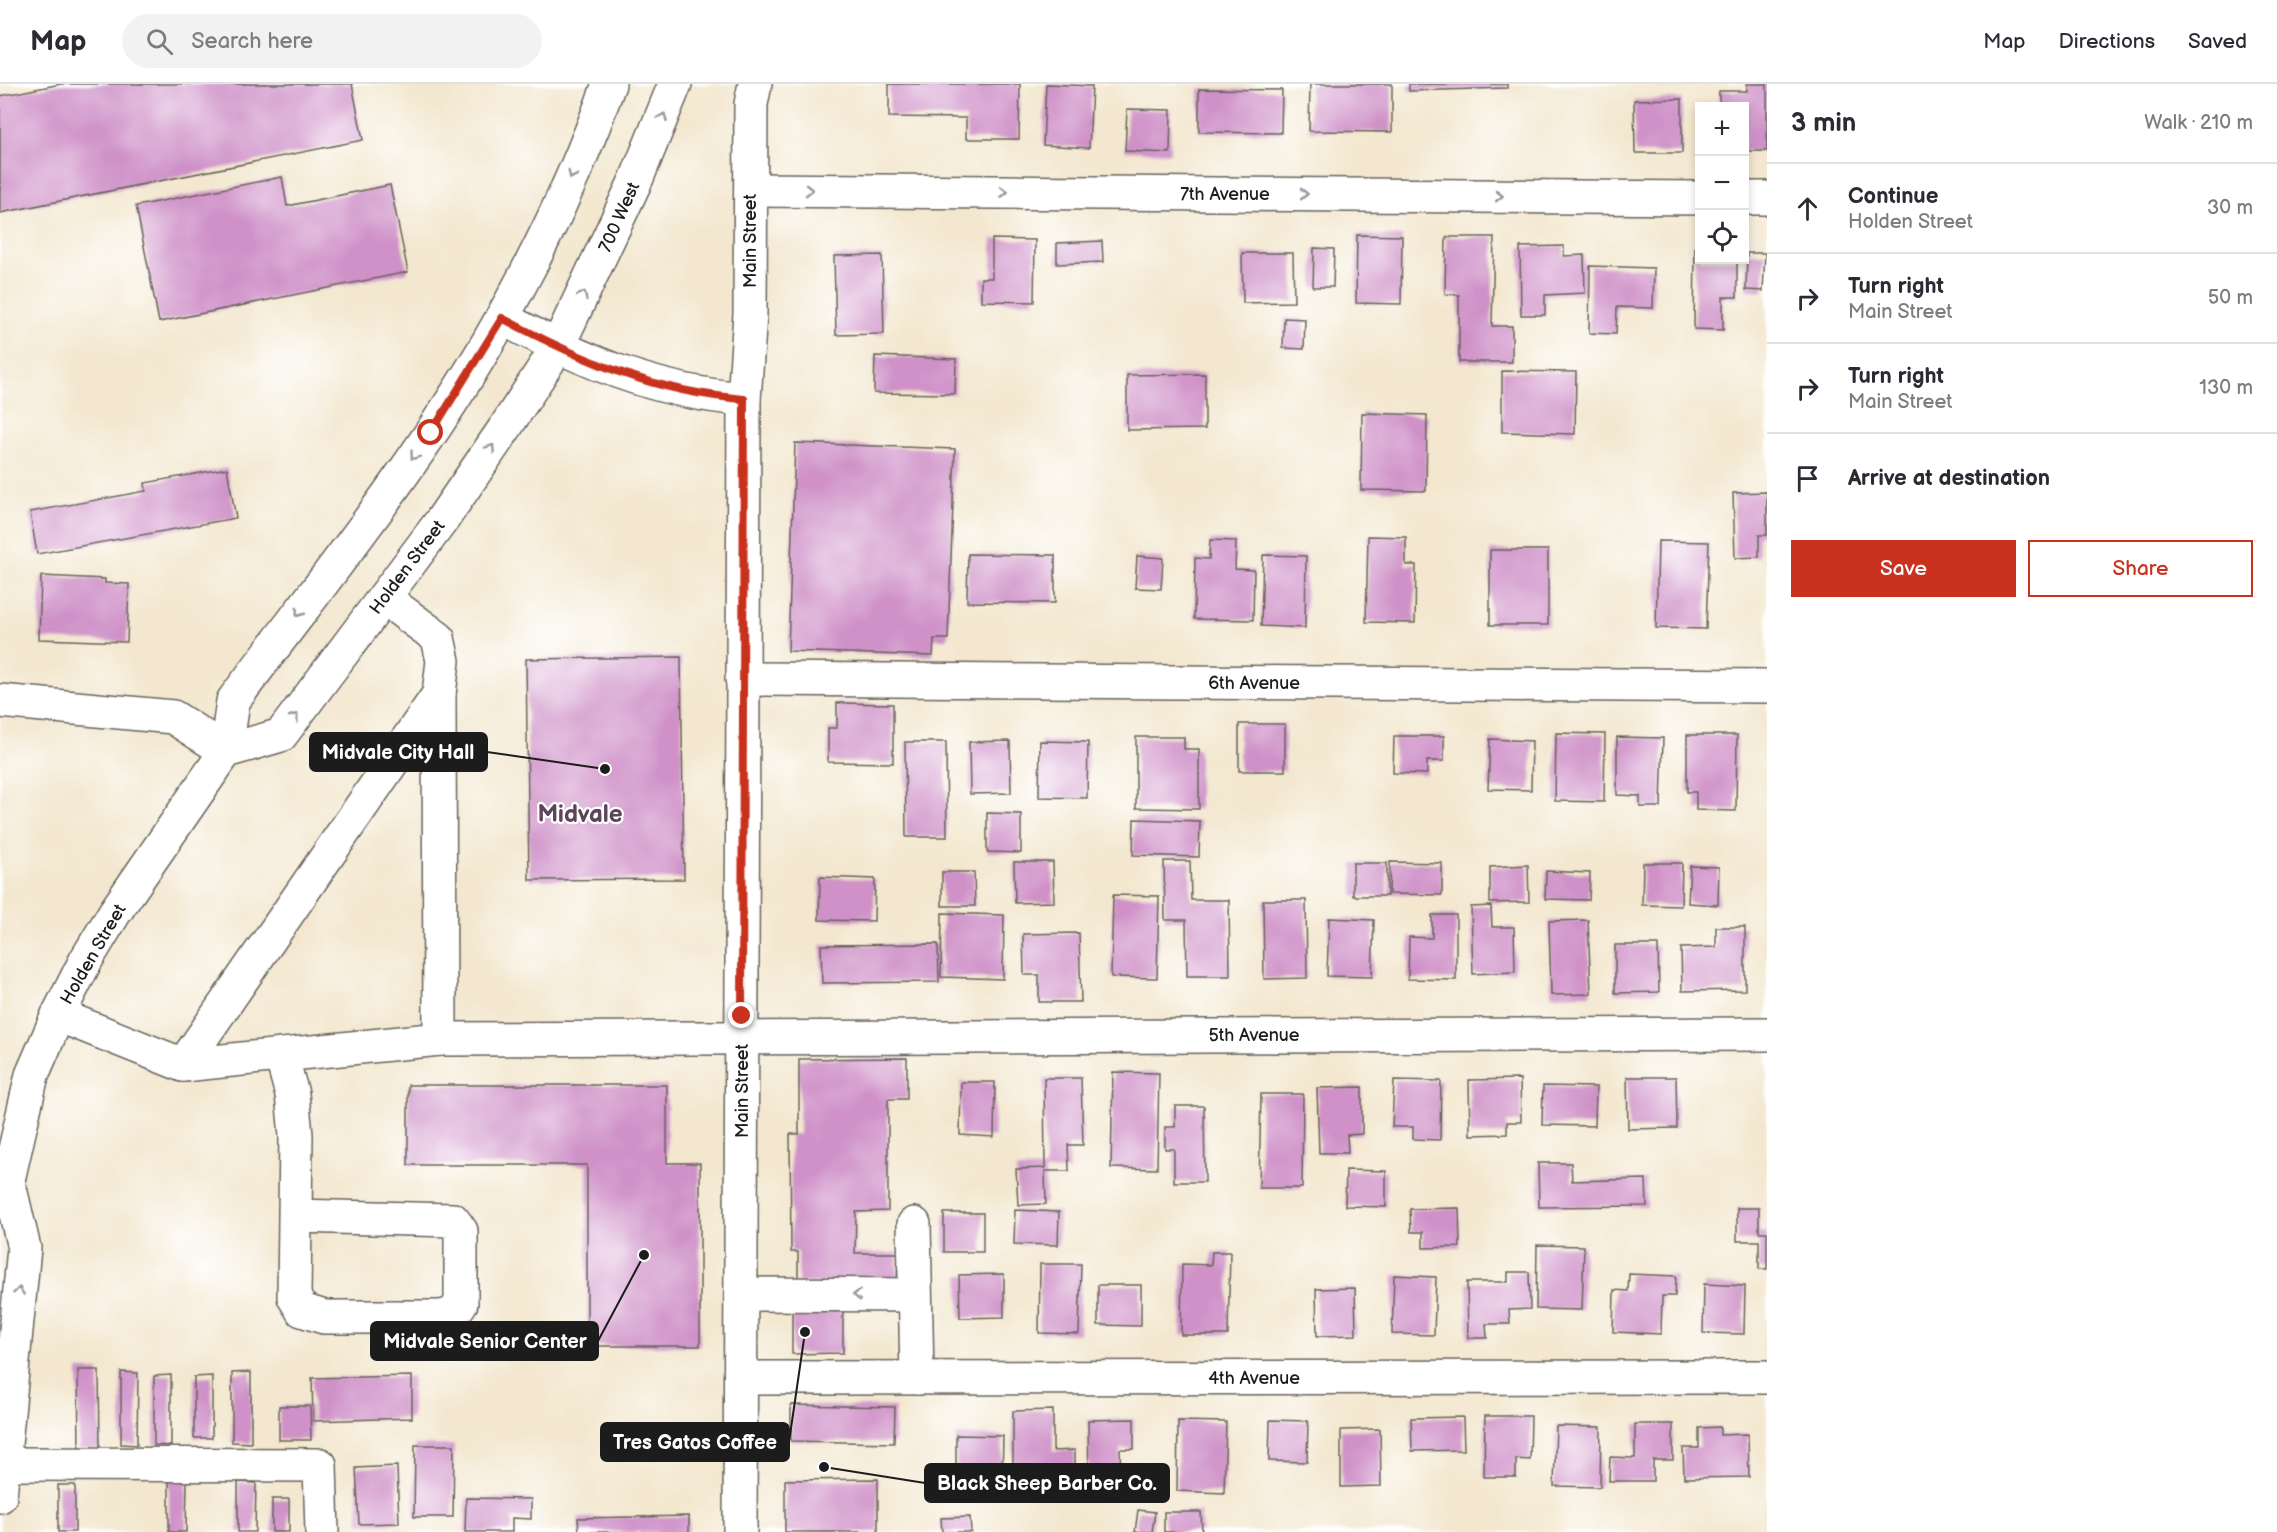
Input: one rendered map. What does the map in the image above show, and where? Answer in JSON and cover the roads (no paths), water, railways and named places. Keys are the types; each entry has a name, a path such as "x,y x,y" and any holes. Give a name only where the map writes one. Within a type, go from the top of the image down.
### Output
{"street":[{"path":"609,84 566,190 502,318 557,348 602,367 700,396 744,399"},
{"name":"700 West","path":"557,348 632,190 675,84"},
{"name":"Main Street","path":"740,1532 744,399 750,314 752,104 755,84"},
{"name":"7th Avenue","path":"751,190 1695,198"},
{"path":"1749,198 1767,198"},
{"name":"Holden Street","path":"0,1496 24,1248 4,1186 32,1075 58,1015 86,960 115,912 226,751 233,701 431,433 502,318"},
{"name":"Holden Street","path":"226,751 281,735 442,520 557,348"},
{"path":"384,598 438,638 443,661 439,694 440,1039"},
{"name":"6th Avenue","path":"742,679 1767,686"},
{"path":"58,1015 183,1065 439,694"},
{"path":"0,701 173,717 226,751"},
{"name":"5th Avenue","path":"183,1065 440,1039 742,1036 1767,1034"},
{"path":"281,1054 292,1094 296,1135 295,1216 294,1297 302,1310 324,1317 441,1317 453,1314 461,1303 461,1231 453,1220 295,1216"},
{"path":"914,1224 917,1378"},
{"path":"741,1294 915,1295"},
{"name":"4th Avenue","path":"741,1378 1767,1377"},
{"path":"3,1464 320,1465 322,1532"}],"place":[{"name":"Midvale City Hall","path":"605,769"},
{"name":"Midvale Senior Center","path":"644,1255"},
{"name":"Tres Gatos Coffee","path":"805,1332"},
{"name":"Black Sheep Barber Co.","path":"824,1467"}],"district":[{"name":"Midvale","path":"580,814"}]}
